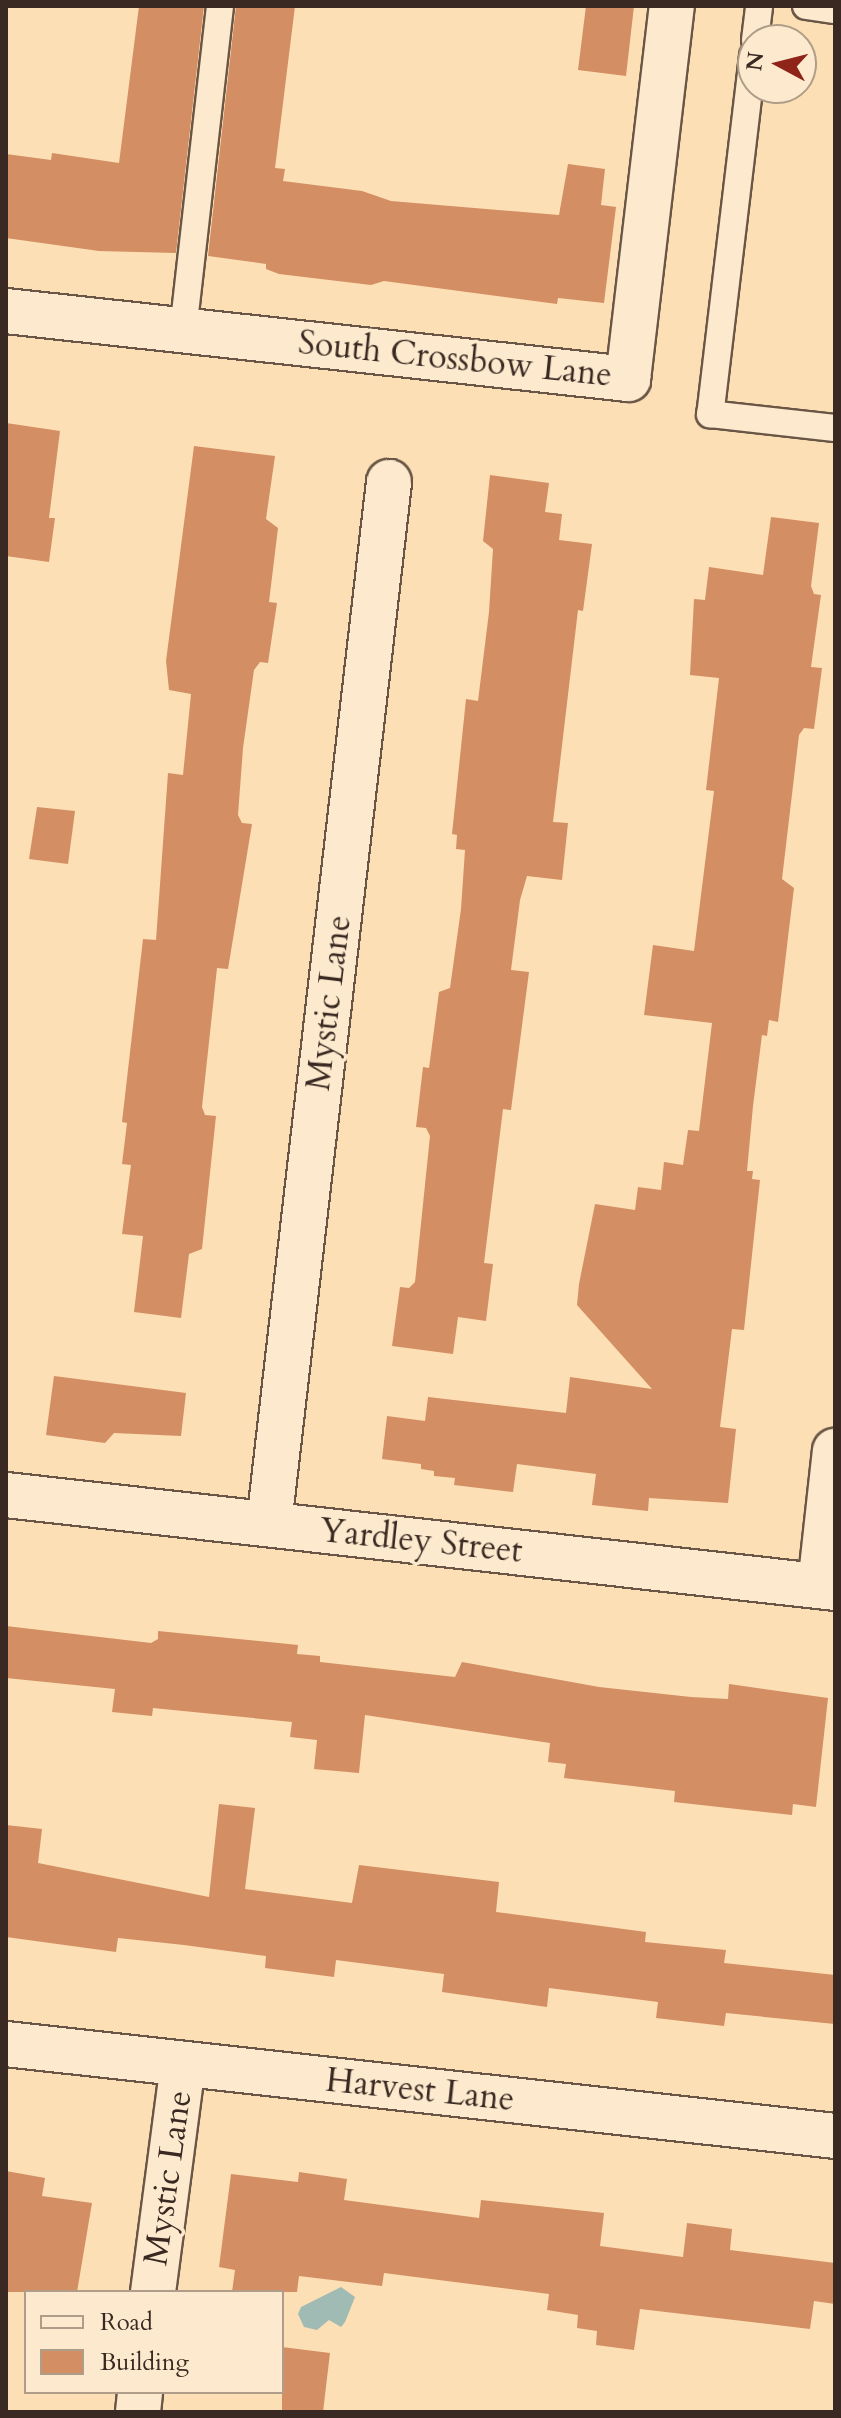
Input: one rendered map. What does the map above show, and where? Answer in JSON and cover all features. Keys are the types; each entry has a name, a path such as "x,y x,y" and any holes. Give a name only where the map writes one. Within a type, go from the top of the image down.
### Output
{"street":[{"name":"South Crossbow Lane","path":"6,311 628,379 672,6"},
{"name":"Mystic Lane","path":"269,1524 389,482"},
{"path":"827,1587 835,1451"},
{"name":"Yardley Street","path":"6,1495 827,1587"},
{"name":"Harvest Lane","path":"6,2044 835,2136"},
{"name":"Mystic Lane","path":"153,2290 183,2064"}],"lane":[{"path":"183,331 220,6"},
{"path":"806,6 835,10"},
{"path":"747,104 710,414 835,428"}],"water":[{"path":"341,2287 355,2297 341,2327 329,2320 317,2330 304,2327 298,2314 301,2307"}],"building":[{"path":"139,6 204,6 176,253 99,251 6,238 6,154 51,160 52,153 119,163"},
{"path":"236,6 295,6 275,168 285,169 283,181 362,191 391,201 559,215 568,164 605,169 601,205 616,207 604,303 558,298 557,304 384,281 371,285 279,274 266,269 266,264 208,256"},
{"path":"586,6 634,6 626,76 578,70"},
{"path":"6,423 60,431 49,518 55,518 49,562 6,556"},
{"path":"194,446 275,456 266,519 278,528 269,602 277,603 268,663 260,662 254,670 243,748 238,815 242,823 252,824 228,969 217,968 202,1107 205,1115 216,1116 202,1249 189,1254 181,1318 134,1312 143,1236 122,1234 131,1165 122,1164 127,1123 122,1122 143,939 156,940 168,773 183,775 191,694 169,690 166,661"},
{"path":"490,475 549,483 545,512 562,514 559,540 592,544 583,611 578,610 553,822 568,823 562,880 527,876 520,900 511,970 529,972 511,1110 503,1109 484,1263 493,1264 486,1321 458,1317 453,1354 392,1346 400,1287 409,1288 415,1282 430,1136 426,1128 416,1127 423,1067 429,1068 439,992 450,988 461,909 465,850 456,849 457,835 452,834 466,699 478,701 489,612 493,549 483,541"},
{"path":"771,517 819,523 811,586 814,594 821,595 811,667 822,668 814,729 804,728 799,735 782,879 794,888 778,1022 769,1020 767,1036 762,1035 753,1106 747,1171 753,1171 752,1179 760,1180 744,1330 732,1329 720,1427 736,1429 728,1503 649,1498 648,1511 592,1505 596,1474 517,1464 513,1492 454,1485 455,1478 434,1476 434,1471 421,1469 421,1464 382,1459 387,1416 425,1421 428,1397 566,1413 570,1377 652,1389 577,1305 579,1284 595,1204 635,1210 638,1187 661,1190 664,1162 683,1165 688,1130 699,1131 712,1023 644,1015 653,945 694,951 714,791 706,790 719,678 690,675 694,599 705,600 709,567 763,575"},
{"path":"37,807 75,811 68,864 29,859"},
{"path":"54,1376 186,1393 181,1436 114,1433 105,1443 46,1435"},
{"path":"6,1626 151,1643 158,1639 158,1631 298,1645 297,1654 320,1656 320,1662 455,1677 462,1662 599,1687 691,1697 728,1699 729,1684 828,1698 816,1807 793,1804 792,1815 674,1802 675,1791 564,1778 566,1764 548,1762 550,1743 365,1715 359,1773 314,1769 317,1740 290,1737 292,1722 153,1708 152,1716 112,1712 115,1689 6,1678"},
{"path":"219,1804 255,1808 245,1889 352,1903 359,1865 499,1882 496,1912 646,1932 645,1942 726,1950 724,1963 835,1975 835,2024 726,2013 724,2026 656,2018 658,2002 549,1988 547,2007 442,1992 444,1974 336,1960 334,1977 265,1968 266,1956 184,1945 118,1938 116,1952 6,1937 6,1825 42,1829 38,1863 209,1897"},
{"path":"6,2171 45,2178 42,2196 92,2203 77,2290 6,2292"},
{"path":"299,2172 347,2179 344,2200 479,2218 481,2200 604,2213 600,2246 683,2257 687,2223 732,2229 730,2250 835,2263 835,2304 814,2301 810,2329 640,2309 634,2350 596,2345 597,2331 577,2328 578,2315 547,2310 549,2294 384,2273 382,2286 299,2276 297,2292 232,2290 235,2270 219,2267 231,2174 298,2182"},
{"path":"284,2347 330,2353 323,2412 282,2412"}]}
